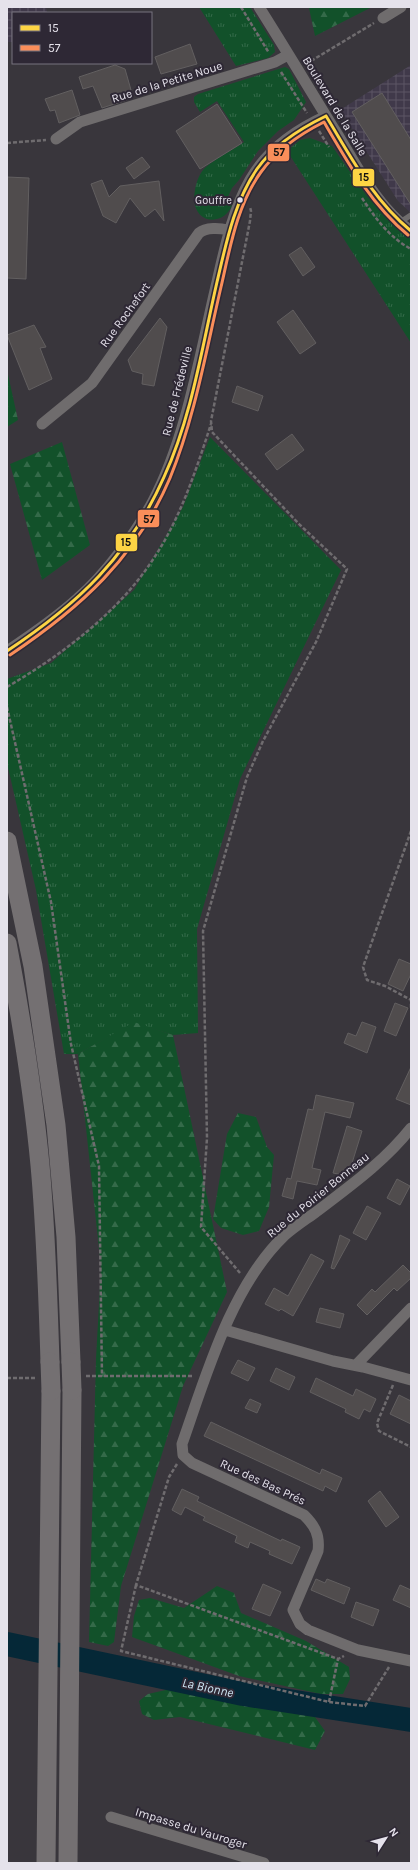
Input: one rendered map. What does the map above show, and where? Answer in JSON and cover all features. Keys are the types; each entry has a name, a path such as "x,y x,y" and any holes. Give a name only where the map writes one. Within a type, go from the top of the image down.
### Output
{"highway":[{"path":"7,841 33,966 56,1125 66,1237 74,1376 68,1863"},
{"path":"7,943 28,1068 40,1165 46,1251 51,1391 46,1863"}],"street":[{"name":"Boulevard de la Salle","path":"258,7 376,194 399,223 411,231"},
{"path":"383,18 401,7"},
{"name":"Rue de la Petite Noue","path":"56,139 80,122 275,62 288,54"},
{"name":"Rue de Frédeville","path":"7,651 42,627 79,598 114,559 153,502 170,464 183,426 228,230 250,180 268,156 285,139 326,116"},
{"name":"Rue Rochefort","path":"42,424 92,383 199,233 211,229 228,230"},
{"name":"Rue du Poirier Bonneau","path":"225,1330 248,1282 266,1255 285,1236 382,1161 411,1128"},
{"path":"356,1365 411,1308"},
{"path":"183,1455 182,1444 204,1380 225,1330 333,1361 356,1365 411,1380"},
{"name":"Rue des Bas Prés","path":"183,1455 192,1463 304,1515 315,1526 319,1540 318,1551 295,1602 293,1610 300,1624 308,1630 358,1650 411,1661"},
{"name":"Impasse du Vauroger","path":"111,1817 264,1863"}],"lane":[{"path":"399,223 411,215"}],"path":[{"path":"298,69 383,18"},
{"path":"7,143 56,139"},
{"path":"7,687 63,652 124,597 154,558 181,506 194,477 212,422 251,211 247,204 241,201"},
{"path":"212,422 212,432 300,525 347,569 316,642 263,740 246,777 203,931 207,1138 201,1227 248,1282"},
{"path":"7,707 51,902 71,1044 100,1166 102,1376"},
{"path":"411,831 364,967 367,980 385,986 411,1000 411,1009"},
{"path":"74,1376 197,1376 204,1380"},
{"path":"397,1376 377,1423 379,1431 411,1447"},
{"path":"7,1378 36,1378"},
{"path":"183,1455 169,1477 136,1584 121,1651 329,1702 365,1706 394,1658"},
{"path":"136,1584 338,1659 358,1650"},
{"path":"329,1702 338,1659"}],"shaded area":[{"path":"7,7 46,7 47,12 12,12 12,42 7,42"},
{"path":"411,65 411,213 398,201 340,110"}],"green space":[{"path":"199,7 250,7 274,45 275,52 268,58 236,66"},
{"path":"372,7 315,36 309,8"},
{"path":"285,67 289,69 306,102 294,120 278,131 258,151 232,188 227,199 233,202 229,211 216,219 209,219 202,216 197,210 194,202 195,187 200,174 211,163 244,142 217,101 200,112 194,102 194,97 198,94"},
{"path":"310,138 332,146 367,196 411,239 411,343 287,151 300,140"},
{"path":"7,370 18,420 7,427"},
{"path":"210,437 341,570 240,779 197,929 198,1033 173,1035 134,1023 78,1054 64,1054 36,890 7,763 7,679 51,663 134,590 183,507"},
{"path":"62,442 90,545 42,580 10,464"},
{"path":"134,1022 173,1035 227,1292 183,1386 121,1586 114,1642 108,1646 89,1642 96,1359 101,1267 78,1054"},
{"path":"238,1113 256,1117 267,1147 274,1155 269,1207 259,1231 243,1235 221,1228 213,1219 227,1134"},
{"path":"217,1586 234,1593 241,1613 306,1641 349,1667 350,1679 343,1694 321,1694 239,1676 132,1637 134,1616 139,1600 150,1598 184,1608"},
{"path":"170,1689 315,1717 325,1731 315,1750 180,1717 154,1720 142,1714 139,1701 148,1694"}],"building":[{"path":"190,44 197,64 161,74 155,57"},
{"path":"115,65 125,69 131,90 124,92 127,100 102,108 93,86 83,89 79,77"},
{"path":"72,90 80,115 59,123 55,110 50,111 45,99"},
{"path":"382,93 411,140 411,205 352,112"},
{"path":"217,104 242,143 200,169 176,131"},
{"path":"142,157 150,167 134,179 126,168"},
{"path":"7,177 29,178 26,279 7,278"},
{"path":"102,180 109,197 120,186 159,181 164,221 155,209 145,217 130,198 116,223 103,216 91,184"},
{"path":"301,247 315,267 303,276 289,255"},
{"path":"293,310 316,343 300,354 277,322"},
{"path":"160,318 167,327 154,386 142,384 143,374 132,371 128,360"},
{"path":"34,325 46,347 40,348 52,379 29,390 7,335"},
{"path":"237,386 263,396 258,411 232,402"},
{"path":"292,434 304,450 277,470 265,454"},
{"path":"399,959 411,964 411,974 403,991 388,984"},
{"path":"395,1003 408,1008 396,1036 384,1031"},
{"path":"362,1022 376,1027 367,1053 344,1043 348,1033 356,1036"},
{"path":"411,1067 411,1105 396,1099"},
{"path":"316,1095 354,1103 350,1118 325,1112 312,1168 321,1170 317,1185 297,1181 293,1199 282,1196 287,1178 291,1179 308,1109 313,1110"},
{"path":"347,1126 362,1131 348,1176 333,1173"},
{"path":"397,1179 410,1186 400,1205 387,1198"},
{"path":"367,1206 381,1213 366,1240 353,1233"},
{"path":"340,1235 350,1240 334,1269 331,1268"},
{"path":"311,1254 324,1261 293,1316 281,1309 279,1311 265,1304 274,1288 288,1296"},
{"path":"403,1265 411,1273 411,1278 397,1291 394,1288 367,1315 357,1305 372,1289 375,1292"},
{"path":"320,1308 344,1314 340,1328 316,1322"},
{"path":"238,1360 255,1368 248,1381 231,1373"},
{"path":"276,1368 295,1377 289,1390 270,1381"},
{"path":"316,1378 353,1396 356,1389 376,1399 370,1412 364,1409 359,1419 345,1412 346,1409 310,1392"},
{"path":"399,1395 411,1401 411,1424 390,1414"},
{"path":"250,1399 261,1404 257,1413 245,1408"},
{"path":"211,1422 320,1474 322,1469 342,1478 336,1492 325,1486 323,1491 204,1436"},
{"path":"182,1489 199,1497 197,1501 281,1541 282,1539 300,1547 292,1564 269,1554 270,1551 250,1542 248,1548 235,1542 237,1536 203,1520 205,1517 185,1507 181,1515 172,1510"},
{"path":"380,1491 399,1517 386,1527 368,1501"},
{"path":"316,1579 325,1583 327,1579 350,1588 344,1604 311,1590"},
{"path":"263,1584 281,1592 270,1616 252,1609"},
{"path":"400,1585 411,1590 411,1608 393,1600"},
{"path":"356,1602 379,1610 373,1626 351,1617"}],"waterway":[{"name":"La Bionne","path":"7,1644 243,1694 411,1720"}],"transit line":[{"name":"15","path":"326,116 374,192 397,219 411,231"},
{"name":"15","path":"7,651 57,615 79,596 118,554 135,531 164,477 182,430 195,381 228,238 242,195 257,169 271,152 306,126 326,116"},
{"name":"57","path":"10,655 60,619 104,579 123,557 156,507 179,455 193,408 235,227 246,198 267,164 298,137 324,122 351,168 371,196 408,235"}],"place":[{"name":"Gouffre","path":"240,200"}]}
